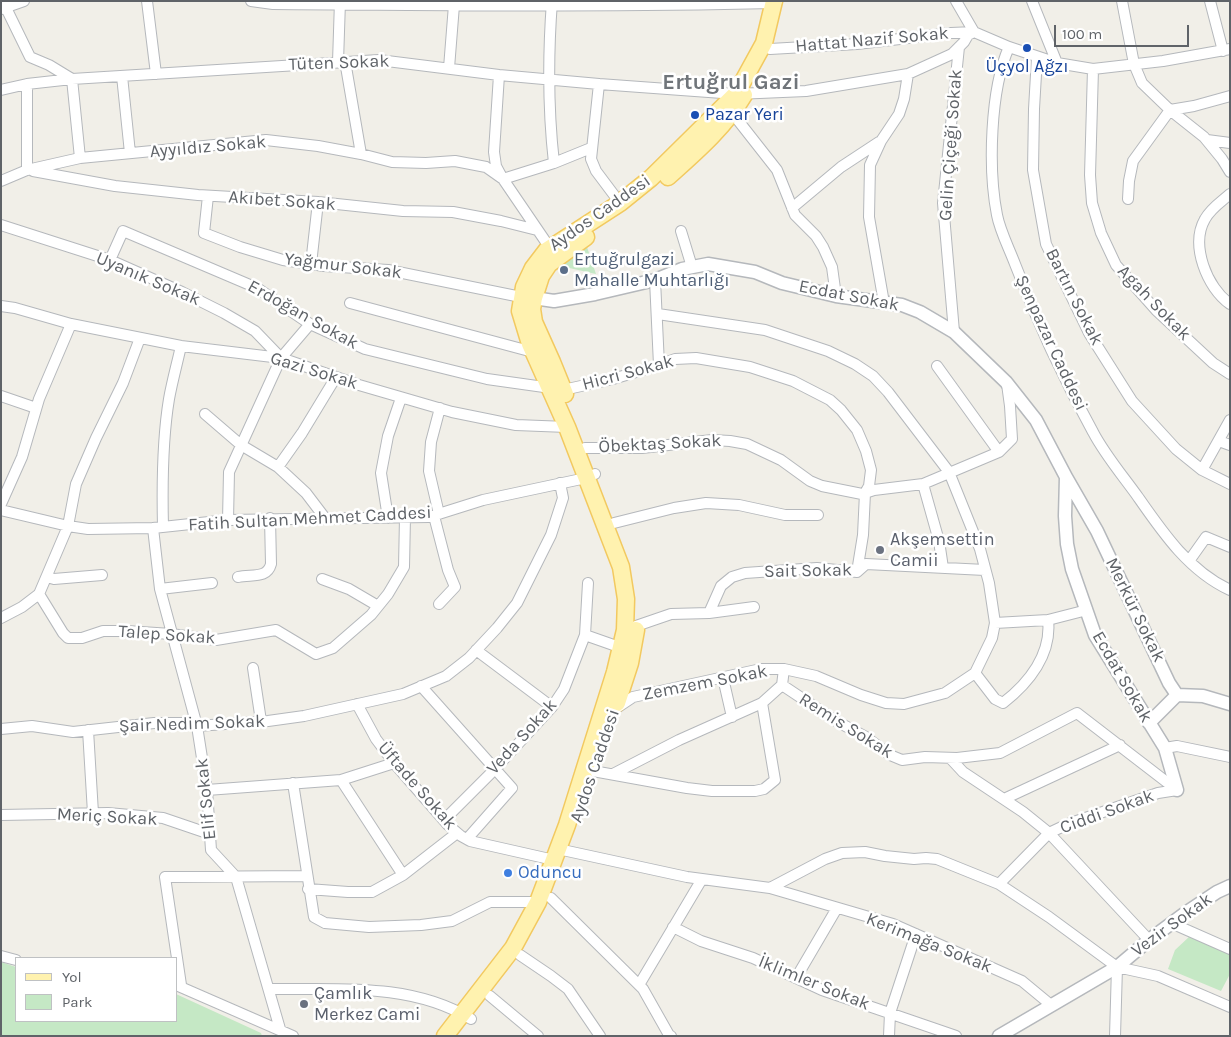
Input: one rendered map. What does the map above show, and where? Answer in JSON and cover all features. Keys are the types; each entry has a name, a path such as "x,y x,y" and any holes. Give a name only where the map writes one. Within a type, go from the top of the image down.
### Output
{"main road":[{"name":"Aydos Caddesi","path":"560,854 593,771 630,663 636,626 634,581 629,560 614,522 567,427 552,362 534,322 528,297 533,268 550,248 620,202 651,178 741,94 770,49 777,2"},
{"name":"Aydos Caddesi","path":"445,1036 490,996 531,938 560,854 622,648 626,620 623,574 591,476 585,448 557,389 533,352 520,311 549,264 573,245 643,199 693,154 733,114 764,43 777,2"},
{"name":"Aydos Caddesi","path":"458,1036 467,1016 544,900"}],"street":[{"path":"24,1 2,7 30,57 49,65 72,79 80,158"},
{"path":"148,1 156,74"},
{"path":"251,1 273,4 430,3 454,5 777,2"},
{"path":"956,1 974,32 1009,47 1057,63 1093,69 1226,50 1210,1"},
{"path":"1032,1 1057,63"},
{"path":"1122,1 1134,64 1142,83 1170,110 1207,140 1230,172"},
{"path":"339,3 341,61 361,154"},
{"path":"552,3 549,80 550,125 554,163"},
{"path":"449,68 454,5"},
{"name":"Tüten Sokak","path":"1,90 27,84 72,79 379,60 500,75 599,84 741,94 806,91 908,74 952,54 968,35 974,32"},
{"name":"Hattat Nazif Sokak","path":"770,49 857,44 974,32"},
{"name":"Şenpazar Caddesi","path":"1009,47 1004,60 996,98 992,136 992,180 997,216 1033,312 1094,434 1159,526 1189,561 1218,584 1230,590"},
{"name":"Gelin Çiçeği Sokak","path":"954,332 943,203 959,48"},
{"name":"Bartın Sokak","path":"1037,56 1033,170 1046,244 1089,333 1132,401 1176,449 1202,470 1230,484"},
{"name":"Agah Sokak","path":"1093,69 1090,175 1092,203 1101,233 1116,265 1156,310 1213,362 1230,374"},
{"path":"884,303 869,217 870,165 881,141 899,114 904,99 908,74"},
{"path":"500,75 494,152 496,166 502,179 550,248"},
{"path":"122,76 130,154"},
{"path":"27,84 27,170"},
{"path":"599,84 591,159 596,171 620,202"},
{"path":"1128,199 1133,161 1170,110 1194,106 1230,96"},
{"path":"733,114 777,170 795,215 816,236 823,247 832,267 836,296"},
{"name":"Ayyıldız Sokak","path":"1,180 27,170 80,158 266,140 361,154 392,162 426,163 455,161 486,168 502,179"},
{"path":"1207,140 1230,143"},
{"path":"792,208 841,167 881,141"},
{"path":"502,179 554,163 591,148"},
{"name":"Akıbet Sokak","path":"27,170 115,186 208,196 318,202 403,211 453,212 538,230"},
{"path":"1230,194 1212,209 1204,221 1200,242 1204,266 1210,279 1218,292 1230,304"},
{"name":"Yağmur Sokak","path":"208,196 204,233 240,247 283,260 388,270 528,297"},
{"path":"311,264 318,202"},
{"name":"Uyanık Sokak","path":"1,225 110,260 182,292 255,331 280,358"},
{"name":"Erdoğan Sokak","path":"110,260 123,231 257,288 310,324 365,349 486,380 557,389"},
{"path":"681,231 692,268"},
{"name":"Ecdat Sokak","path":"528,297 554,300 595,294 655,280 682,269 708,264 754,272 782,283 836,296 902,305 920,312 954,332 1006,382 1036,420 1066,477 1065,516 1067,544 1072,569 1095,635 1165,748 1177,790"},
{"path":"655,280 660,365"},
{"path":"350,303 533,352"},
{"name":"Gazi Sokak","path":"1,306 15,308 71,324 181,346 280,358 401,398 516,425 567,427"},
{"path":"658,314 765,330 828,351 855,364 873,376 888,392 949,472 980,549 989,583 995,623 992,638 975,673 995,699 1003,702 1014,694 1044,655 1049,639 1048,620"},
{"path":"1,504 22,457 36,408 71,324"},
{"path":"228,520 229,472 280,358 310,324"},
{"path":"1,618 22,607 39,594 68,526 76,484 123,383 140,338"},
{"name":"Elif Sokak","path":"181,346 169,398 162,473 158,527 160,589 197,726 207,790 211,850 236,877 280,1029"},
{"name":"Hicri Sokak","path":"557,389 613,379 675,359 696,358 750,367 793,381 830,400 850,420 862,440 871,470 869,486 865,493 863,535 857,572"},
{"path":"937,366 999,452 1012,439 1006,382"},
{"path":"278,467 302,433 336,377"},
{"path":"1,396 36,408"},
{"path":"388,518 381,473 388,436 401,398"},
{"path":"440,408 431,442 429,471 436,515 455,587 440,604"},
{"path":"205,414 241,445 278,467 306,493 325,518"},
{"path":"1202,470 1230,420"},
{"name":"Öbektaş Sokak","path":"585,448 642,448 712,440 730,441 746,444 781,460 810,481 822,486 862,494 874,490 923,484 999,452"},
{"path":"1219,441 1230,445"},
{"name":"Fatih Sultan Mehmet Caddesi","path":"1,510 68,526 88,528 158,527 270,518 405,518 436,515 483,500 591,476"},
{"name":"Merkür Sokak","path":"1066,477 1097,531 1169,684 1177,695"},
{"name":"Şair Nedim Sokak","path":"1,729 32,726 73,732 154,722 186,723 197,726 304,716 402,694 446,676 476,650 517,603 552,535 563,498 560,483"},
{"path":"923,484 939,541 943,568"},
{"path":"614,522 674,508 706,503 739,505 785,515 818,515"},
{"path":"238,577 264,574 270,568 270,518"},
{"name":"Talep Sokak","path":"39,594 62,633 68,638 82,638 113,631 171,634 216,640 276,630 316,654 333,648 372,615 388,594 404,567 405,518"},
{"path":"1189,561 1206,537 1230,547"},
{"name":"Sait Sokak","path":"709,613 721,586 732,577 745,573 817,568 857,572 866,564 985,570"},
{"path":"47,577 54,579 102,575"},
{"path":"322,579 349,589 378,606"},
{"path":"160,589 212,583"},
{"name":"Veda Sokak","path":"444,820 494,770 552,707 564,688 585,635 588,583"},
{"path":"636,626 671,614 709,613 754,607"},
{"path":"995,623 1048,620 1087,610"},
{"path":"585,635 622,648"},
{"path":"476,650 552,707"},
{"path":"253,668 261,721"},
{"name":"Zemzem Sokak","path":"614,710 633,697 762,669 784,669 816,676 861,695 886,703 904,704 945,693 975,673"},
{"path":"613,774 657,751 762,703 782,685 784,669"},
{"path":"723,678 732,717"},
{"name":"Remis Sokak","path":"782,685 836,721 866,737 890,755 902,760 1000,753 1077,713 1177,790"},
{"path":"421,686 512,788 467,839"},
{"path":"1150,723 1177,695 1203,696 1230,704"},
{"path":"593,771 686,788 732,791 764,789 775,780 762,703"},
{"name":"Üftade Sokak","path":"356,704 376,739 394,763 444,820 457,833 467,839 680,876 702,878"},
{"path":"88,730 93,813"},
{"path":"1004,799 1120,745"},
{"path":"1165,748 1177,746 1230,757"},
{"path":"950,758 963,772 1004,799 1049,833 1149,940"},
{"path":"207,790 341,780 394,763"},
{"path":"341,780 403,875"},
{"path":"293,783 308,890 314,917 325,923 369,927 422,925 452,921 490,902 544,900 639,985 670,1035"},
{"name":"Ciddi Sokak","path":"999,884 1049,833 1068,824 1149,796 1177,790"},
{"name":"Meriç Sokak","path":"1,815 93,813 163,818 210,834"},
{"path":"308,890 372,892 403,875 457,833"},
{"path":"770,888 825,859 842,853 865,852 914,859 937,859 999,884 1049,917 1117,967 1158,976 1229,1003"},
{"path":"175,957 165,877 306,876"},
{"path":"639,985 702,878"},
{"name":"Kerimağa Sokak","path":"702,878 770,888 893,924 1022,981 1051,1006"},
{"name":"Vezir Sokak","path":"999,1036 1117,967 1171,923 1217,892 1230,886"},
{"path":"796,978 837,908"},
{"path":"1171,923 1230,949"},
{"name":"İklimler Sokak","path":"673,926 701,941 753,958 822,990 956,1036"},
{"path":"889,1036 890,1013 916,934"},
{"path":"520,955 568,989 600,1036"},
{"path":"1,956 15,960"},
{"path":"1115,1036 1117,967"},
{"path":"178,985 293,1036"},
{"path":"269,989 376,990 419,996 467,1016"},
{"path":"490,996 538,1036"}],"green space":[{"path":"585,241 596,274 556,265"},
{"path":"1190,936 1230,953 1230,974 1221,991 1168,969 1175,950"},
{"path":"1,962 15,967 15,1022 178,1022 178,995 261,1033 262,1036 1,1036"}],"place":[{"name":"Üçyol Ağzı","path":"1027,48"},
{"name":"Pazar Yeri","path":"695,115"},
{"name":"Ertuğrulgazi Mahalle Muhtarlığı","path":"564,270"},
{"name":"Akşemsettin Camii","path":"880,550"},
{"name":"Oduncu","path":"508,873"},
{"name":"Çamlık Merkez Cami","path":"304,1004"}],"district":[{"name":"Ertuğrul Gazi","path":"731,83"}]}
